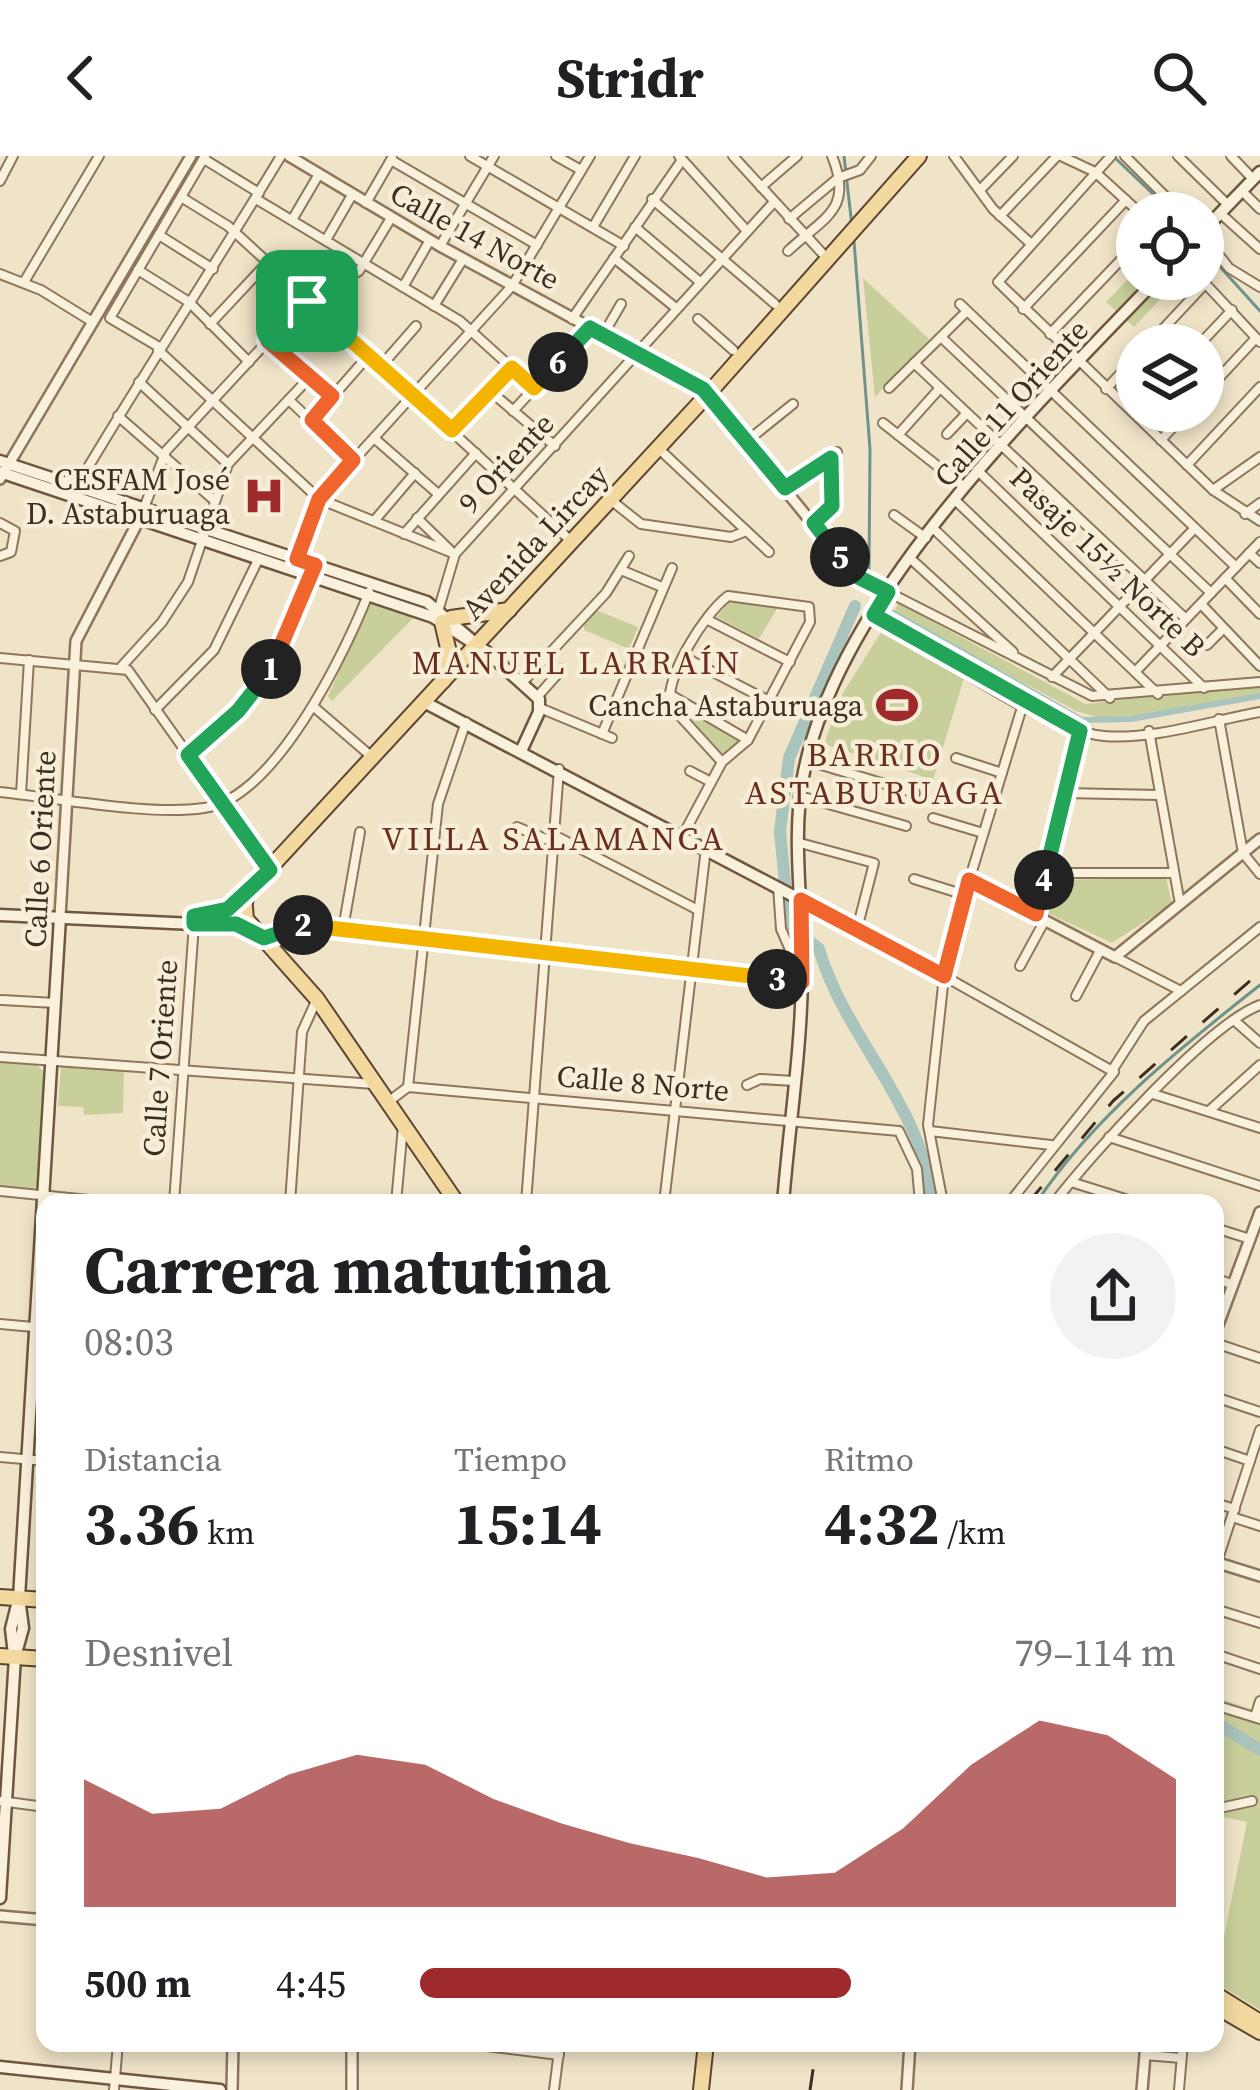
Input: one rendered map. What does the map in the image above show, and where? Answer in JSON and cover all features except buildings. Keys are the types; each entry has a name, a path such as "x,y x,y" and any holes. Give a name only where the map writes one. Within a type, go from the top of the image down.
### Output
{"main road":[{"name":"Avenida Lircay","path":"864,213 908,156"},
{"name":"Avenida Lircay","path":"214,918 246,899 447,678 483,650 509,610 919,156"},
{"path":"1224,210 1257,176"},
{"name":"Avenida Lircay","path":"705,391 733,350 846,233"},
{"name":"Calle 11 Oriente","path":"792,896 806,761 831,695 874,615 977,469 1137,300"},
{"path":"2,470 77,486 142,513"},
{"path":"2,470 444,616 539,702 523,749"},
{"path":"206,535 259,558 295,564"},
{"path":"444,616 509,610"},
{"path":"444,616 447,678"},
{"path":"424,703 523,749 792,896 802,979 784,1194"},
{"path":"214,918 246,899"},
{"path":"246,899 257,931 316,999 451,1194"},
{"path":"246,899 257,931"},
{"path":"0,915 214,918 257,931"},
{"name":"Calle 6 Oriente","path":"43,1194 60,917"},
{"name":"Calle 6 Oriente","path":"0,1898 8,1656 19,1598 36,1369"},
{"path":"0,1597 36,1599"},
{"path":"1224,2000 1260,2022"},
{"path":"1224,2011 1260,2032"},
{"path":"701,2090 705,2052"},
{"path":"0,2067 115,2085 220,2090"}],"street":[{"path":"0,181 14,156"},
{"path":"24,282 100,156"},
{"path":"2,470 191,156"},
{"path":"77,486 158,349 285,156"},
{"name":"Calle 14 Norte","path":"285,156 705,391"},
{"path":"470,156 624,246"},
{"path":"403,287 464,206 494,156"},
{"path":"556,156 581,170"},
{"path":"295,564 319,499 512,286 590,156"},
{"path":"593,227 634,156"},
{"path":"760,187 796,156"},
{"path":"788,251 837,204 844,177 832,156"},
{"path":"789,219 871,156"},
{"path":"954,156 1000,216 1029,242"},
{"path":"980,190 1013,156"},
{"path":"1000,216 1059,156 1095,172 1117,192"},
{"path":"1111,156 998,281 1116,397"},
{"path":"1125,156 1161,192"},
{"path":"1178,156 1209,192"},
{"path":"1232,156 1257,176"},
{"path":"736,157 822,253"},
{"path":"454,554 319,499 158,349 110,320 204,158 292,220 471,331 534,388"},
{"path":"366,203 392,158 464,206 537,245"},
{"path":"572,319 681,158 747,231"},
{"path":"292,220 319,174"},
{"path":"1242,191 1260,208"},
{"path":"326,240 352,195"},
{"path":"181,197 268,262 572,542"},
{"path":"652,199 775,304"},
{"name":"9 Oriente","path":"444,616 454,554 774,202"},
{"path":"1224,210 1260,249"},
{"path":"1023,309 1116,211"},
{"name":"Calle 6 Oriente","path":"60,917 74,664 81,628 142,513 162,458 307,301 346,281 363,266 391,218"},
{"path":"635,227 700,282"},
{"path":"158,235 213,269"},
{"path":"614,258 676,308"},
{"path":"434,306 463,259"},
{"path":"1224,261 1260,286"},
{"path":"210,324 268,262"},
{"path":"1050,334 1116,265"},
{"path":"138,270 189,302 249,362"},
{"path":"0,274 24,282 91,321"},
{"path":"1166,324 1187,300"},
{"path":"1222,300 1258,340 1224,374"},
{"path":"603,335 621,304"},
{"path":"889,388 963,308 1236,567"},
{"path":"1219,324 1232,310"},
{"path":"698,319 733,350"},
{"path":"381,366 416,326"},
{"path":"513,411 590,328"},
{"path":"941,337 1211,593"},
{"path":"268,341 332,396"},
{"path":"312,420 369,356"},
{"path":"914,363 1186,619"},
{"path":"452,430 512,368"},
{"path":"121,667 172,609 206,535 228,464 310,376"},
{"path":"1106,389 1116,378"},
{"path":"139,382 228,464"},
{"path":"1187,465 1260,387"},
{"path":"898,435 940,388"},
{"path":"490,391 555,446"},
{"path":"705,391 852,572 888,592 1084,694 1110,698 1260,682"},
{"path":"289,400 353,460"},
{"path":"747,441 793,404"},
{"path":"947,434 967,413"},
{"path":"118,416 214,501"},
{"path":"884,423 964,488"},
{"path":"1153,432 1213,490 1260,521"},
{"path":"1160,440 1168,432"},
{"path":"374,437 437,494"},
{"path":"658,448 769,552"},
{"path":"404,534 476,454"},
{"path":"785,488 834,455 832,506 814,523"},
{"path":"1213,490 1260,457"},
{"name":"Pasaje 15½ Norte B","path":"977,469 1205,689"},
{"path":"374,521 415,473"},
{"path":"610,500 647,525 731,537 743,532"},
{"path":"955,500 1158,694"},
{"path":"1245,514 1260,503"},
{"path":"894,515 931,534 1110,698"},
{"path":"417,518 454,554"},
{"path":"0,523 15,531 10,552 0,556"},
{"path":"1052,677 1194,529"},
{"path":"1136,672 1260,542"},
{"path":"1250,553 1260,563"},
{"path":"522,683 628,556"},
{"path":"155,710 214,650 259,558"},
{"path":"912,560 1022,661"},
{"path":"562,669 539,702 608,736 672,568"},
{"path":"188,755 257,689 286,642 314,570"},
{"path":"621,570 662,587"},
{"path":"1225,578 1260,614"},
{"path":"0,792 179,808 221,803 272,758 314,707 370,589"},
{"path":"682,836 722,762 748,740 812,610 728,596 708,620 669,696 674,715 722,762"},
{"path":"1201,604 1260,666"},
{"path":"874,615 1023,704 1080,731 1114,736 1260,712"},
{"path":"708,620 790,662"},
{"path":"1207,645 1223,629"},
{"path":"0,658 121,667 270,870"},
{"path":"686,658 769,701"},
{"path":"21,794 29,660"},
{"path":"669,696 748,740"},
{"path":"941,1194 930,1131 944,976 1023,704"},
{"path":"314,707 373,758"},
{"path":"1219,719 1243,853 1260,874"},
{"path":"388,1102 408,1087 440,792 467,721"},
{"path":"1020,966 1041,916 1046,873 1080,731"},
{"path":"1149,731 1180,904"},
{"path":"956,758 1002,773"},
{"path":"806,761 915,793"},
{"path":"527,1194 559,769"},
{"path":"690,771 711,782"},
{"path":"1065,794 1158,794"},
{"path":"800,796 906,826"},
{"path":"934,818 983,833"},
{"path":"517,827 554,838 698,910"},
{"path":"344,929 360,832"},
{"path":"1115,957 1260,839"},
{"path":"800,843 874,863 857,929"},
{"path":"665,1194 706,848"},
{"path":"1046,873 1172,873"},
{"path":"914,879 965,895"},
{"path":"969,880 1181,991"},
{"path":"792,896 1114,1071"},
{"name":"Calle 11 Oriente","path":"792,896 781,929 802,979"},
{"name":"Calle 7 Oriente","path":"175,1194 194,920"},
{"path":"257,931 296,925 344,929 802,979"},
{"path":"1016,1194 1114,1071 1140,1026 1260,927"},
{"path":"1076,996 1101,950"},
{"path":"291,1194 304,1026 316,999"},
{"path":"2,1000 55,1003"},
{"path":"1061,1194 1153,1094 1235,1021 1260,1006"},
{"path":"1235,1021 1260,1043"},
{"path":"0,1058 376,1084"},
{"path":"1208,1112 1260,1064"},
{"path":"747,1085 760,1078 794,1082"},
{"name":"Calle 8 Norte","path":"408,1087 899,1131 917,1169 919,1194"},
{"path":"1153,1094 1259,1127"},
{"path":"397,1194 404,1125"},
{"path":"930,1131 1053,1145"},
{"path":"1109,1137 1260,1186"},
{"path":"1071,1182 1109,1194"},
{"path":"0,1192 36,1195"},
{"path":"1224,1305 1260,1213"},
{"path":"1224,1231 1247,1238"},
{"path":"1224,1281 1231,1284"},
{"path":"0,1324 36,1328"},
{"path":"1224,1346 1259,1356"},
{"path":"1224,1400 1260,1412"},
{"path":"1224,1539 1260,1430"},
{"path":"1224,1450 1254,1455"},
{"path":"0,1457 36,1460"},
{"path":"1246,1475 1260,1480"},
{"path":"1224,1508 1260,1526"},
{"path":"1224,1565 1260,1576"},
{"path":"1224,1612 1260,1623"},
{"path":"1224,1657 1260,1669"},
{"path":"1224,1708 1257,1718 1260,1701"},
{"path":"1224,1809 1252,1801"},
{"path":"3,1802 36,1806"},
{"path":"0,1916 36,1919"},
{"path":"115,2085 117,2052"},
{"path":"232,2090 233,2052"},
{"path":"352,2052 352,2090"},
{"path":"533,2052 559,2055"},
{"path":"554,2090 559,2052"},
{"path":"907,2090 909,2052"},
{"path":"1142,2090 1145,2052"},
{"path":"1157,2052 1181,2058"},
{"path":"1179,2090 1182,2052"}],"green space":[{"path":"863,278 929,339 875,397"},
{"path":"1116,292 1116,300 1159,300 1137,324 1106,302"},
{"path":"371,600 415,616 332,701 328,696"},
{"path":"729,602 778,607 759,639 717,617"},
{"path":"898,603 1086,704 1260,684 1260,695 1111,721 1076,711 894,613"},
{"path":"596,610 638,627 629,649 584,630 584,622"},
{"name":"Cancha Astaburuaga","path":"883,629 965,675 933,780 824,744 843,693"},
{"path":"671,697 746,737 719,756 679,717"},
{"path":"1166,878 1172,904 1112,943 1043,911 1048,880"},
{"path":"0,1062 37,1065 45,1073 38,1186 30,1191 0,1187"},
{"path":"61,1066 124,1071 123,1113 84,1115 83,1107 58,1106"},
{"path":"1224,1700 1260,1712 1260,2010 1224,1988 1224,1937 1247,1822 1224,1817"}],"waterway":[{"path":"844,156 852,226"},
{"path":"1113,156 1151,192"},
{"path":"854,241 870,449 869,571"},
{"path":"1224,271 1260,311"},
{"path":"855,606 789,758 780,832 789,925 819,949 846,1013 914,1134 930,1194"},
{"path":"894,613 1082,720 1131,719 1260,696"},
{"path":"1042,1194 1111,1113 1260,985"},
{"path":"1224,1728 1260,1750"}],"railway":[{"path":"1036,1194 1113,1101 1260,972"},
{"path":"810,2090 816,2052"}],"place":[{"name":"CESFAM José D. Astaburuaga","path":"264,496"},
{"name":"Cancha Astaburuaga","path":"897,705"}],"district":[{"name":"MANUEL LARRAÍN","path":"577,662"},
{"name":"BARRIO ASTABURUAGA","path":"875,773"},
{"name":"VILLA SALAMANCA","path":"554,838"}],"route":[{"path":"307,301 452,430 512,368 534,388 590,328 703,389 785,488 831,458 832,506 814,523 852,572 888,592 874,615 1023,704 1080,731 1036,914 969,880 944,976 801,900 802,982 308,925 286,927 264,938 236,924 194,924 194,916 232,906 270,870 188,755 238,711 280,654 315,565 297,559 315,507 353,460 312,420 332,396 268,341 307,301"}]}
